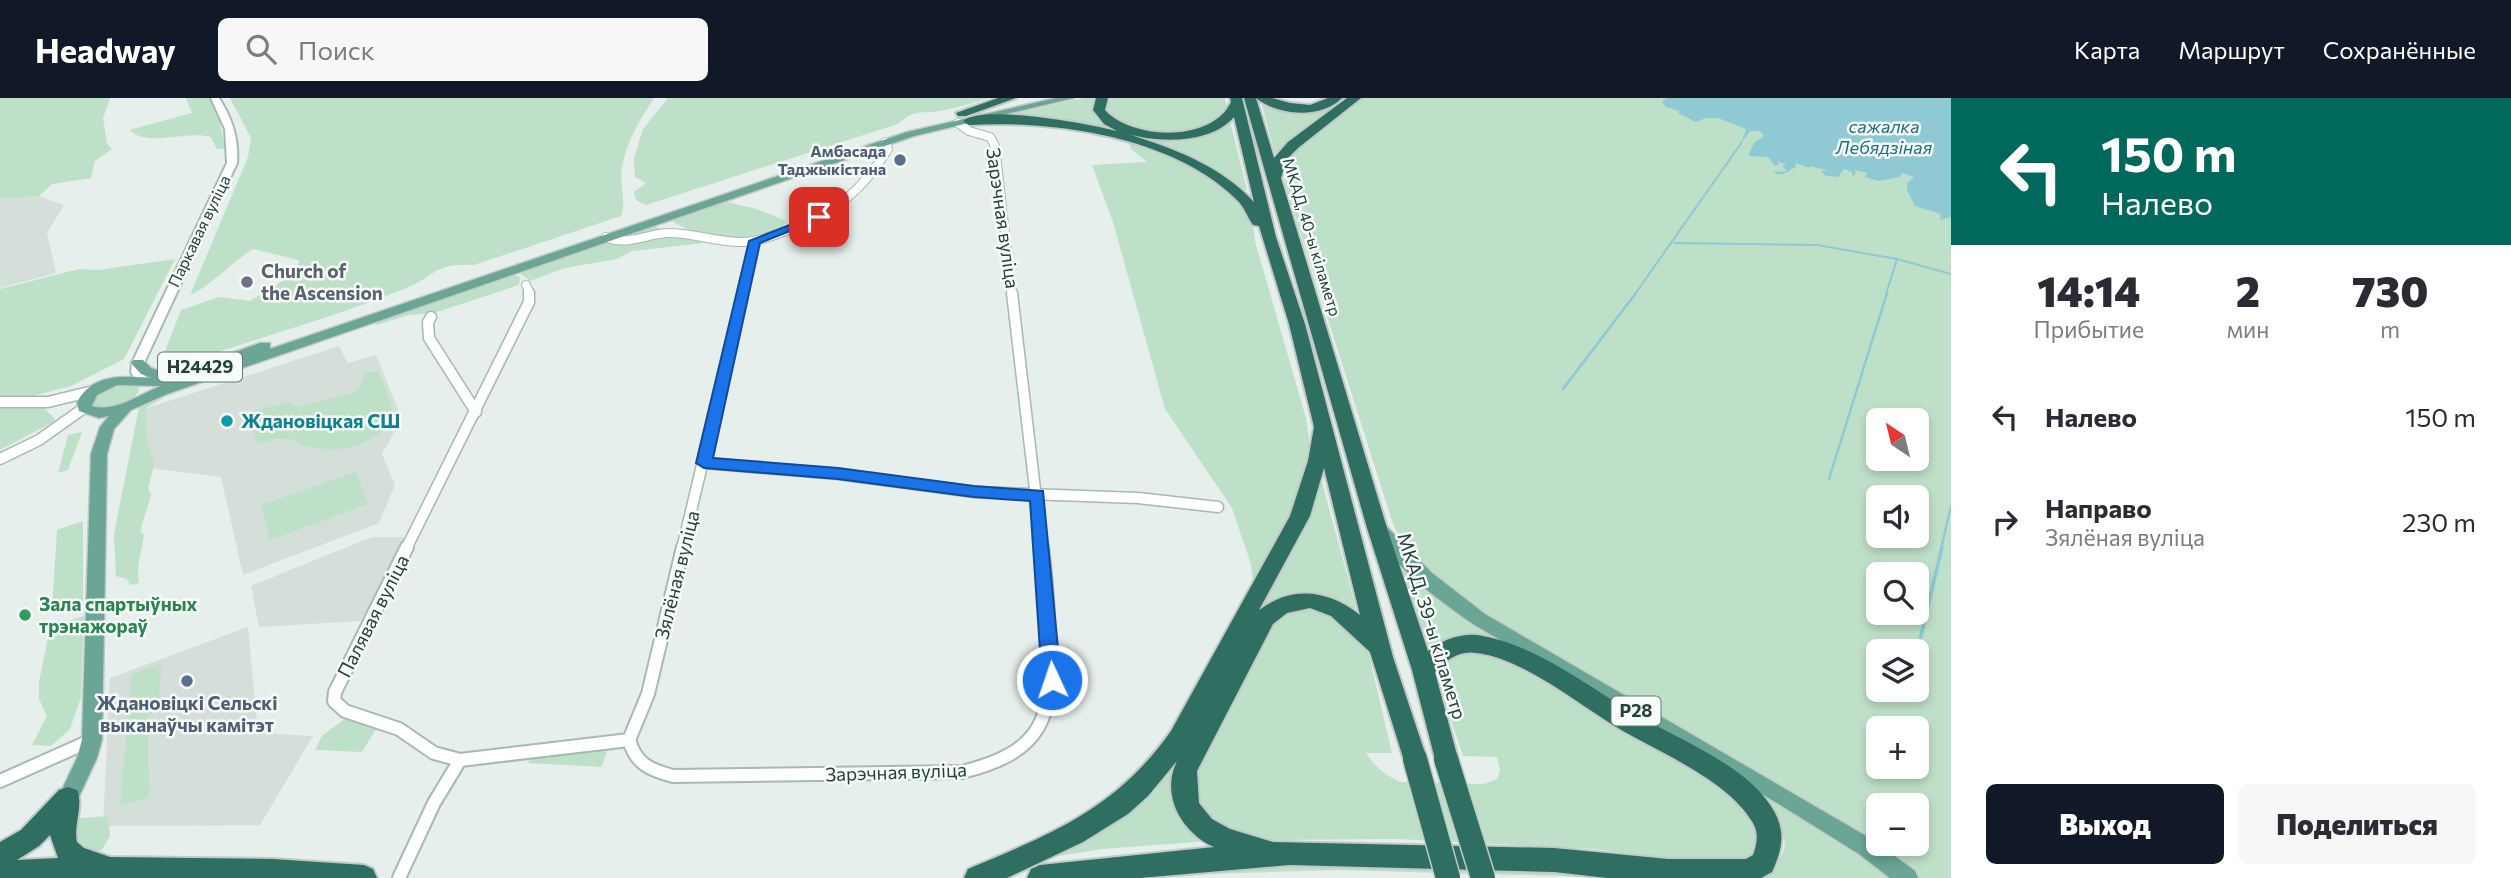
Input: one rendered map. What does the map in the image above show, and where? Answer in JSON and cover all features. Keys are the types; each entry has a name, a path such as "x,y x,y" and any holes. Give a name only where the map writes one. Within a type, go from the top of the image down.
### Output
{"highway":[{"path":"961,118 1010,98"},
{"path":"1102,98 1099,110 1110,122 1124,129 1155,135 1189,134 1210,128 1231,115 1241,99"},
{"path":"1262,98 1302,108 1329,104 1336,98"},
{"path":"1274,177 1281,158 1293,145 1355,98"},
{"name":"МКАД, 40-ы кіламетр","path":"1241,99 1274,177 1336,387"},
{"name":"МКАД, 40-ы кіламетр","path":"1241,99 1269,237 1322,423"},
{"path":"961,118 1023,119 1072,124 1094,128 1172,155 1200,167 1230,185 1252,208 1258,224 1269,237"},
{"name":"МКАД, 39-ы кіламетр","path":"1336,387 1377,528 1423,670 1446,759 1483,878"},
{"path":"1322,423 1382,657 1415,759 1448,878"},
{"path":"977,878 1053,845 1094,823 1133,793 1157,769 1179,737 1300,516 1317,461 1322,423"},
{"name":"Р28","path":"1285,853 1221,840 1205,829 1190,813 1184,800 1182,788 1185,770 1265,618 1275,608 1304,600 1341,609 1356,620 1382,657"},
{"name":"Р28","path":"1040,878 1161,863 1285,853 1553,860 1679,875 1749,871 1763,863 1771,843 1765,820 1757,807 1742,793 1691,759 1526,662 1476,644 1461,645 1440,653 1423,670"},
{"name":"Н24429","path":"0,856 30,838 68,798"},
{"name":"Н24429","path":"68,798 62,835 72,856 111,868"},
{"path":"0,873 111,868 262,870 363,878"}],"main road":[{"path":"129,405 606,237 885,142 1026,98"},
{"path":"143,380 163,382 906,130 1069,98"},
{"name":"Н24429","path":"138,363 153,375 165,376 265,346"},
{"name":"Н24429","path":"143,380 144,394 129,405 88,409 116,381 143,380"},
{"name":"Н24429","path":"68,798 87,758 92,740 99,454 88,409"},
{"name":"Р28","path":"1377,528 1448,598 1479,619 1784,797 1866,847 1907,878"}],"street":[{"name":"Паркавая вуліца","path":"116,381 138,363 232,163 232,139 225,116 215,98"},
{"name":"Зарэчная вуліца","path":"629,740 632,754 646,770 673,776 949,773 994,764 1025,744 1038,729 1046,713 1052,680 1038,495 995,146 990,138 968,131 961,118"},
{"path":"606,237 619,242 670,232 755,241 819,217 848,202 878,167 888,149 885,142"},
{"name":"Зялёная вуліца","path":"629,740 648,694 755,241"},
{"name":"Палявая вуліца","path":"460,760 434,753 399,729 345,711 334,701 335,692 477,412 491,374 528,302 530,294 526,285"},
{"path":"431,317 427,332 429,338 477,412"},
{"name":"Н24429","path":"138,363 137,372 143,380"},
{"path":"0,402 88,409"},
{"path":"0,459 39,440 88,409"},
{"path":"704,463 838,474 974,492 1138,498 1218,507"},
{"path":"0,780 92,740"},
{"path":"399,878 434,803 460,760 629,740"}],"shaded area":[{"path":"39,196 64,205 47,233 56,273 0,288 0,199"},
{"path":"339,346 348,363 376,355 402,419 382,454 395,485 379,523 243,575 221,477 142,467 147,408"},
{"path":"372,537 405,537 361,621 259,627 251,586"},
{"path":"248,627 258,733 313,736 260,825 103,826 110,678"}],"green space":[{"path":"0,98 110,98 103,118 107,144 112,149 95,161 91,178 52,184 39,196 0,199"},
{"path":"186,98 209,98 217,108 225,149 217,149 211,137 201,135 146,138 129,130 192,113"},
{"path":"230,98 654,98 634,132 624,158 621,174 621,216 474,265 443,268 417,283 380,298 198,359 173,359 164,354 181,310 219,297 250,301 297,272 299,260 253,249 190,295 248,157 251,138"},
{"path":"668,98 989,98 945,110 915,113 898,124 646,205 636,200 634,192 646,183 635,177 634,158 643,129"},
{"path":"1083,98 1096,98 1094,114 1103,123 1131,134 1182,136 1212,130 1230,121 1247,190 1240,189 1219,173 1092,126 1043,118 993,118"},
{"path":"1109,98 1225,98 1228,112 1196,132 1149,134 1106,116 1104,106"},
{"path":"1260,98 1299,110 1347,98 1278,154 1275,153"},
{"path":"1363,98 1951,98 1951,878 1919,878 1886,856 1929,856 1929,793 1866,793 1866,842 1483,616 1408,553 1393,524 1285,184 1284,163 1293,149"},
{"path":"1129,143 1180,162 1215,180 1242,203 1252,221 1256,245 1306,418 1310,451 1300,494 1253,582 1251,564 1232,508 1165,409 1113,222 1092,165 1147,162 1131,149"},
{"path":"726,202 757,209 786,221 781,229 751,236 723,238 697,233 669,219"},
{"path":"651,225 704,243 632,251 617,259 565,268 530,281 517,271"},
{"path":"175,259 124,359 71,386 36,395 38,402 55,419 0,450 0,289 79,269 98,270"},
{"path":"510,274 520,277 519,285 434,313 409,315 377,325 373,319"},
{"path":"366,372 378,372 396,423 368,440 340,449 307,447 292,439 276,439 257,444 247,413 288,402 299,407 358,391"},
{"path":"115,384 138,385 139,391 124,404 91,407 92,397"},
{"path":"166,397 147,407 147,438 154,465 148,488 151,495 140,532 144,534 139,583 130,585 127,579 116,576 114,534 139,407"},
{"path":"82,432 68,470 58,473 68,435"},
{"path":"356,472 368,504 270,540 261,505"},
{"path":"1320,475 1356,608 1345,606 1330,597 1302,591 1277,598 1260,608 1171,777 1172,797 1180,814 1209,841 1102,849 1051,857 1049,854 1131,802"},
{"path":"83,521 83,602 61,613 52,608 57,530"},
{"path":"1400,560 1896,878 1756,878 1778,860 1785,844 1779,827 1764,805 1507,644 1467,636 1447,639 1430,651"},
{"path":"1315,602 1367,647 1392,753 1366,753 1377,766 1395,779 1401,782 1484,784 1497,779 1500,770 1497,757 1463,756 1436,675 1439,665 1454,653 1475,650 1521,666 1745,800 1762,842 1749,862 1723,866 1595,849 1397,839 1241,838 1201,815 1189,780 1266,618"},
{"path":"84,616 81,697 70,729 51,746 32,745 47,716 39,699 39,682 50,627"},
{"path":"161,663 159,710 148,716 149,797 120,806 132,674"},
{"path":"346,718 376,729 362,752 315,750 322,736"},
{"path":"608,748 602,767 527,763 532,758"},
{"path":"108,816 110,836 102,850 86,851 76,846 70,819"},
{"path":"1255,864 1583,872 1630,878 1337,870 1080,878"}],"water":[{"name":"сажалка Лебядзіная","path":"1667,98 1951,98 1951,217 1940,220 1941,214 1915,206 1907,190 1907,183 1914,177 1902,173 1900,177 1878,181 1865,177 1867,173 1854,170 1856,172 1853,177 1852,172 1844,169 1838,177 1826,176 1821,171 1827,170 1795,163 1796,167 1785,173 1776,174 1773,172 1787,171 1782,166 1787,165 1777,161 1779,164 1775,166 1768,157 1748,156 1754,143 1764,136 1760,131 1750,131 1742,142 1746,129 1718,118 1706,118 1696,122 1679,114 1679,111 1666,107 1662,102"}],"waterway":[{"path":"1635,294 1742,142"},
{"path":"1674,243 1817,245 1897,259"},
{"path":"1886,294 1897,259"},
{"path":"1897,259 1951,274"},
{"path":"1563,389 1636,293"},
{"path":"1829,479 1887,293"},
{"path":"1941,549 1951,506"},
{"path":"1920,639 1942,547"}],"place":[{"name":"Амбасада Таджыкістана","path":"900,160"},
{"name":"Church of the Ascension","path":"247,282"},
{"name":"Ждановіцкая СШ","path":"227,421"},
{"name":"Зала спартыўных трэнажораў","path":"25,615"},
{"name":"Ждановіцкі Сельскі выканаўчы камітэт","path":"187,681"}],"route":[{"path":"819,217 755,241 704,463 838,474 974,492 1038,495 1052,680"}]}
